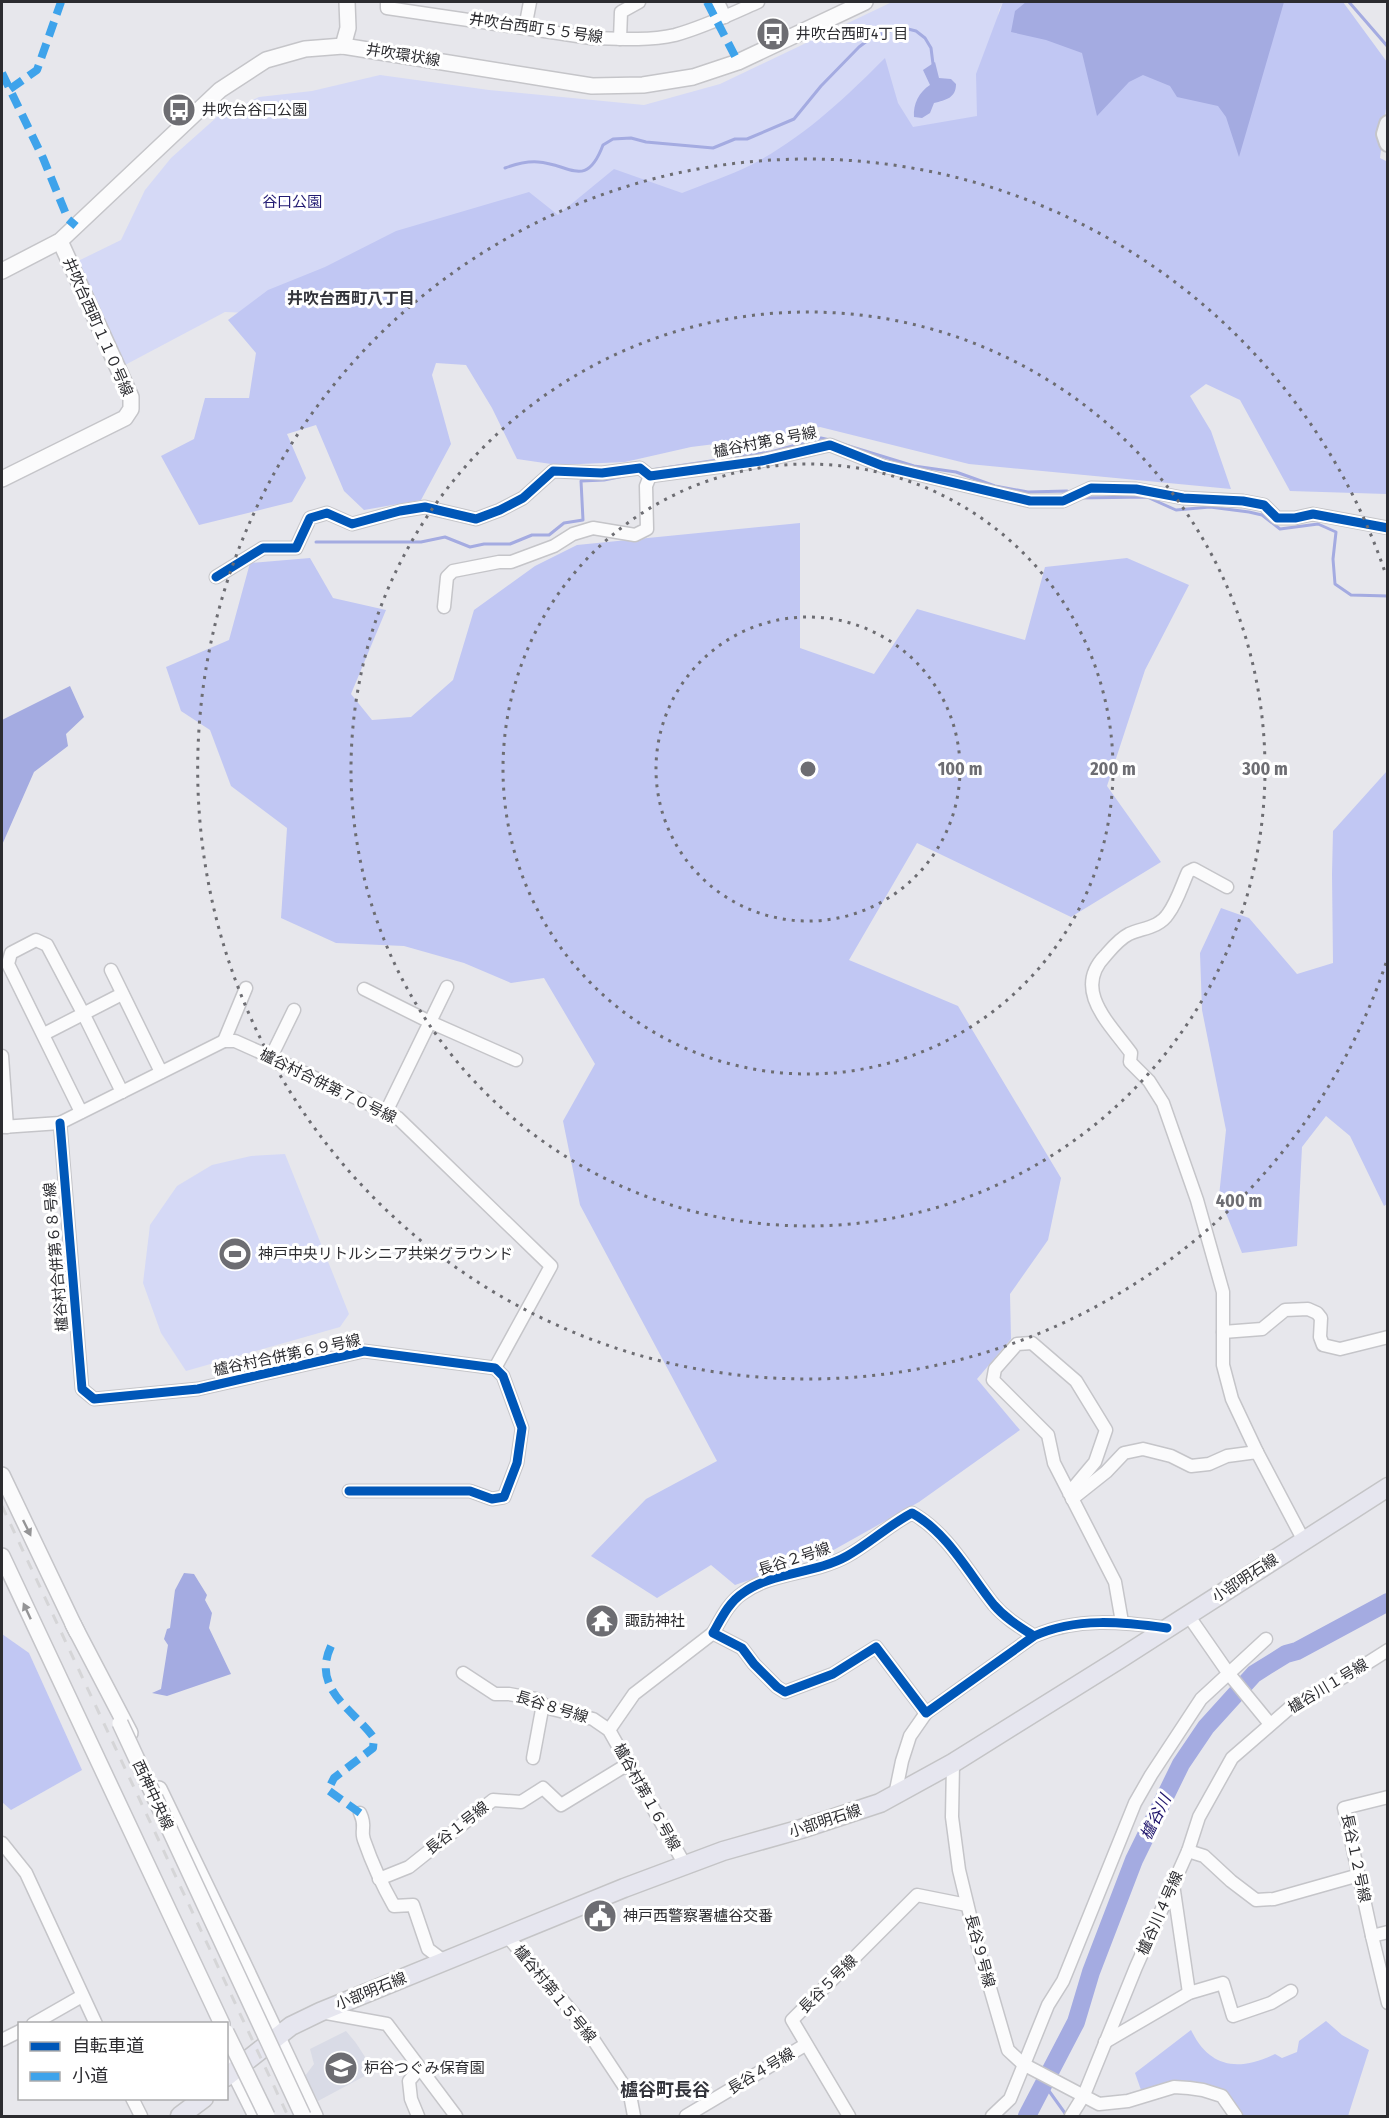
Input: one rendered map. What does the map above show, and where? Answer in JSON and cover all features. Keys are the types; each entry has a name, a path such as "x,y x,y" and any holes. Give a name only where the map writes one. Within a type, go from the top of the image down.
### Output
{"main road":[{"path":"1388,124 1385,135 1388,143"},
{"name":"小部明石線","path":"229,2068 277,2038 291,2026 444,1961 723,1851 880,1803 953,1763 1388,1487"},
{"path":"180,2116 201,2100"}],"street":[{"path":"343,46 348,28 347,2"},
{"name":"井吹台西町５５号線","path":"387,2 387,8 439,8 525,28 591,38 620,39 648,39 675,34 725,17 758,2"},
{"path":"525,28 530,2"},
{"path":"620,39 621,12 639,2"},
{"path":"718,2 725,17"},
{"name":"井吹環状線","path":"2,271 60,241 220,90 266,60 305,49 343,46 592,86 643,85 693,77 738,62 865,2"},
{"name":"井吹台西町１１０号線","path":"2,479 125,418 131,409 131,397 60,241"},
{"name":"櫨谷村第８号線","path":"216,577 263,548 296,548 310,518 327,513 352,524 425,507 476,519 523,498 553,471 602,473 640,468 646,473 761,461 830,445 884,466 1030,501 1063,501 1091,489 1136,489 1183,498 1243,501 1264,505 1277,518 1295,518 1312,514 1388,528"},
{"path":"444,607 447,577 453,571 499,562 512,562 554,546 573,534 593,528 635,535 647,529 646,473"},
{"path":"1227,887 1194,869 1188,872 1168,915 1152,927 1135,931 1122,938 1098,963 1090,981 1095,1004 1131,1053 1130,1062 1149,1081 1163,1103 1197,1200 1223,1292 1223,1365 1232,1399 1304,1541"},
{"path":"81,1112 8,964 10,953 36,940 47,945 122,1092"},
{"path":"111,970 161,1072"},
{"path":"386,1112 447,987"},
{"path":"2,1056 4,1127 60,1123 224,1041 246,988"},
{"path":"364,989 430,1022 516,1060"},
{"path":"44,1034 122,994"},
{"path":"271,1057 294,1010"},
{"name":"櫨谷村合併第７０号線","path":"224,1041 235,1041 398,1118 551,1266 495,1368"},
{"name":"櫨谷村合併第６８号線","path":"60,1123 81,1389"},
{"path":"1223,1332 1262,1329 1285,1310 1308,1309 1317,1313 1321,1318 1320,1336 1323,1346 1340,1349 1388,1337"},
{"path":"1070,1496 1095,1462 1106,1430 1076,1381 1032,1343 1017,1344 995,1369 993,1380 1048,1435 1054,1462 1070,1496 1115,1582 1122,1622"},
{"name":"櫨谷村合併第６９号線","path":"81,1389 94,1399 198,1389 364,1351 495,1368"},
{"path":"349,1491 470,1491 492,1499 504,1497 517,1462 522,1428 503,1376 495,1368"},
{"path":"1070,1496 1106,1472 1124,1453 1143,1449 1171,1456 1191,1466 1209,1464 1227,1456 1257,1452"},
{"name":"西神中央線","path":"2,1475 309,2114"},
{"name":"長谷２号線","path":"712,1633 728,1607 743,1592 766,1581 826,1566 837,1561 912,1513 926,1521 958,1556 996,1606 1013,1622 1034,1636"},
{"path":"2,1556 221,2022"},
{"path":"1188,1615 1229,1674 1270,1724"},
{"path":"895,1795 910,1736 926,1713 1034,1636 1076,1624 1122,1622 1167,1629"},
{"path":"73,1624 173,1818 242,1961 309,2114"},
{"path":"609,1730 634,1694 712,1633 742,1648 754,1664 785,1692 833,1674 876,1647 926,1713"},
{"path":"992,2116 1010,2099 1048,2005 1063,1981 1136,1803 1151,1775 1201,1699 1266,1640"},
{"path":"41,1641 106,1792 210,2022"},
{"name":"櫨谷川１号線","path":"1270,1724 1293,1705 1388,1650"},
{"name":"長谷８号線","path":"463,1673 495,1694 509,1694 536,1700 548,1708 593,1719 609,1730"},
{"path":"533,1758 543,1704"},
{"name":"櫨谷川４号線","path":"1072,2115 1084,2095 1188,1851 1199,1817 1232,1758 1270,1724"},
{"name":"櫨谷村第１６号線","path":"609,1730 685,1865"},
{"name":"長谷９号線","path":"953,1763 952,1817 959,1870 1008,2050 1023,2064 1099,2104 1128,2101 1174,2087 1203,2090 1222,2096 1236,2116"},
{"name":"長谷１号線","path":"379,1879 409,1867 493,1800 521,1802 543,1788 561,1805 628,1764"},
{"name":"長谷１２号線","path":"1388,1797 1344,1808 1388,2003"},
{"path":"360,1813 365,1823 363,1836 379,1879 394,1906 414,1905 428,1949 444,1961"},
{"path":"2,1844 26,1873 95,2022"},
{"path":"1188,1851 1204,1856 1230,1881 1256,1900 1274,1899 1359,1875"},
{"path":"1173,1883 1189,1993"},
{"name":"長谷５号線","path":"849,2116 792,2020 917,1895 967,1905"},
{"path":"1372,1936 1388,1932"},
{"name":"櫨谷村第１５号線","path":"507,1936 585,2027 630,2095 634,2116"},
{"path":"1105,2043 1189,1993 1223,1983 1233,2016 1271,2003 1291,1991"},
{"path":"36,2022 82,1996"},
{"path":"320,2012 387,2024 456,2116"},
{"path":"2,2040 18,2032"},
{"path":"228,2036 267,2116"},
{"name":"長谷４号線","path":"686,2116 806,2045"},
{"path":"229,2068 256,2116"},
{"path":"418,2116 411,2099 409,2081 419,2069"},
{"path":"133,2100 141,2116"}],"shaded area":[{"path":"1003,2 1343,2 1387,62 1387,100 1380,158 1388,162 1387,494 1290,491 1240,400 1206,384 1190,396 1211,431 1231,489 969,464 820,427 755,439 691,447 625,462 558,465 517,459 492,408 466,365 436,363 432,375 451,444 421,500 364,510 344,491 316,425 287,434 306,478 292,502 199,525 161,456 194,439 205,398 249,398 256,353 228,320 268,290 325,267 396,231 529,192 558,215 614,169 682,193 743,169 788,143 838,103 885,58 898,103 913,127 977,116 976,74"},
{"path":"1026,2 1284,2 1239,157 1226,117 1218,106 1177,97 1170,86 1143,75 1129,82 1097,116 1082,53 1046,40 1011,32 1015,11"},
{"path":"935,62 939,78 951,79 956,84 956,89 946,99 934,103 930,113 922,118 914,117 918,99 930,85 923,70"},
{"path":"800,523 800,648 874,674 917,609 1025,640 1045,567 1127,558 1189,585 1145,670 1107,786 1161,862 1071,917 917,843 849,960 958,1006 1061,1178 1048,1240 1010,1294 1011,1339 977,1379 1020,1430 919,1502 830,1552 735,1585 711,1565 657,1598 591,1556 646,1499 717,1461 580,1205 563,1121 595,1064 544,978 511,983 464,963 404,946 336,943 281,918 287,828 231,786 210,730 181,711 166,667 229,640 250,563 310,558 333,598 386,610 351,694 372,720 411,717 453,680 474,610 535,566 577,545"},
{"path":"70,686 84,717 66,734 68,746 34,772 2,845 2,720"},
{"path":"1387,771 1387,1204 1384,1206 1350,1136 1326,1116 1302,1147 1297,1246 1242,1253 1219,1196 1226,1130 1202,1010 1200,953 1221,908 1249,918 1297,974 1333,963 1333,831"},
{"path":"184,1573 194,1574 207,1595 205,1600 212,1613 209,1628 231,1674 167,1696 152,1693 161,1689 168,1645 164,1639 167,1629 170,1628 175,1590"},
{"path":"2,1634 29,1653 82,1770 11,1810 2,1802"},
{"path":"1326,2021 1342,2035 1369,2050 1348,2116 1240,2116 1205,2085 1126,2099 1123,2095 1141,2090 1135,2073 1191,2030 1207,2053 1227,2063 1238,2064 1249,2063 1275,2054 1282,2058 1297,2052 1299,2041"},
{"name":"枦谷つぐみ保育園","path":"346,2031 374,2071 318,2101 305,2076 314,2064 310,2049"}],"green space":[{"name":"谷口公園","path":"892,2 1003,2 999,10 979,129 725,185 273,314 225,312 125,365 76,262 121,240 145,190 171,158 217,117 259,97 312,91 380,75 489,90 644,105 720,84"},
{"name":"神戸中央リトルシニア共栄グラウンド","path":"285,1154 349,1314 340,1327 186,1371 161,1333 143,1283 150,1225 177,1186 212,1165 251,1156"}],"waterway":[{"path":"1349,2 1388,47"},
{"path":"505,168 534,162 583,171 597,159 603,145 613,139 631,138 646,142 713,148 735,139 747,139 794,119 821,86 859,47 871,38 900,27 916,31 925,38 931,48 933,64"},
{"path":"651,470 771,452 821,438 830,440"},
{"path":"839,443 914,466 956,472 995,486 1028,492 1067,491 1071,494"},
{"path":"316,542 421,542 445,537 470,547 484,544 510,544 532,535 549,535 564,523 583,520 581,481 624,476"},
{"path":"1079,498 1147,497 1176,510 1210,507 1249,512 1262,515 1280,529 1318,524 1336,532 1333,559 1335,584 1351,595 1388,596"},
{"name":"櫨谷川","path":"1027,2116 1076,2022 1091,1972 1134,1860 1181,1764 1206,1727 1254,1674 1286,1654 1297,1651 1388,1602"},
{"path":"1044,2084 1067,2116"}],"railway":[{"path":"2,1506 288,2116"}],"marked path":[{"path":"10,89 37,70 61,2"},
{"path":"707,2 738,62"},
{"path":"2,73 43,158 68,219 76,226"},
{"path":"331,1646 326,1661 326,1674 330,1686 374,1738 373,1748 334,1778 328,1790 360,1813"}],"cycle path":[{"path":"216,577 263,548 296,548 310,518 327,513 352,524 425,507 476,519 523,498 553,471 602,473 640,468 650,476 761,461 830,445 883,466 1030,501 1063,501 1091,488 1136,489 1183,498 1243,501 1264,505 1277,518 1295,518 1313,514 1388,528"},
{"path":"60,1123 82,1389 94,1399 198,1389 364,1351 495,1368 503,1376 522,1428 517,1463 504,1497 492,1499 470,1491 349,1491"},
{"path":"1034,1636 998,1610 947,1543 925,1521 912,1513 847,1556 754,1586 734,1601 713,1633 742,1648 754,1664 785,1692 833,1674 876,1647 926,1713 1034,1636 1050,1630 1100,1623 1167,1628"}],"place":[{"name":"井吹台西町4丁目","path":"773,34"},
{"name":"井吹台谷口公園","path":"179,110"},
{"name":"神戸中央リトルシニア共栄グラウンド","path":"235,1254"},
{"name":"諏訪神社","path":"602,1621"},
{"name":"神戸西警察署櫨谷交番","path":"600,1916"},
{"name":"枦谷つぐみ保育園","path":"341,2068"}],"district":[{"name":"井吹台西町八丁目","path":"351,298"},
{"name":"櫨谷町長谷","path":"665,2090"}]}
